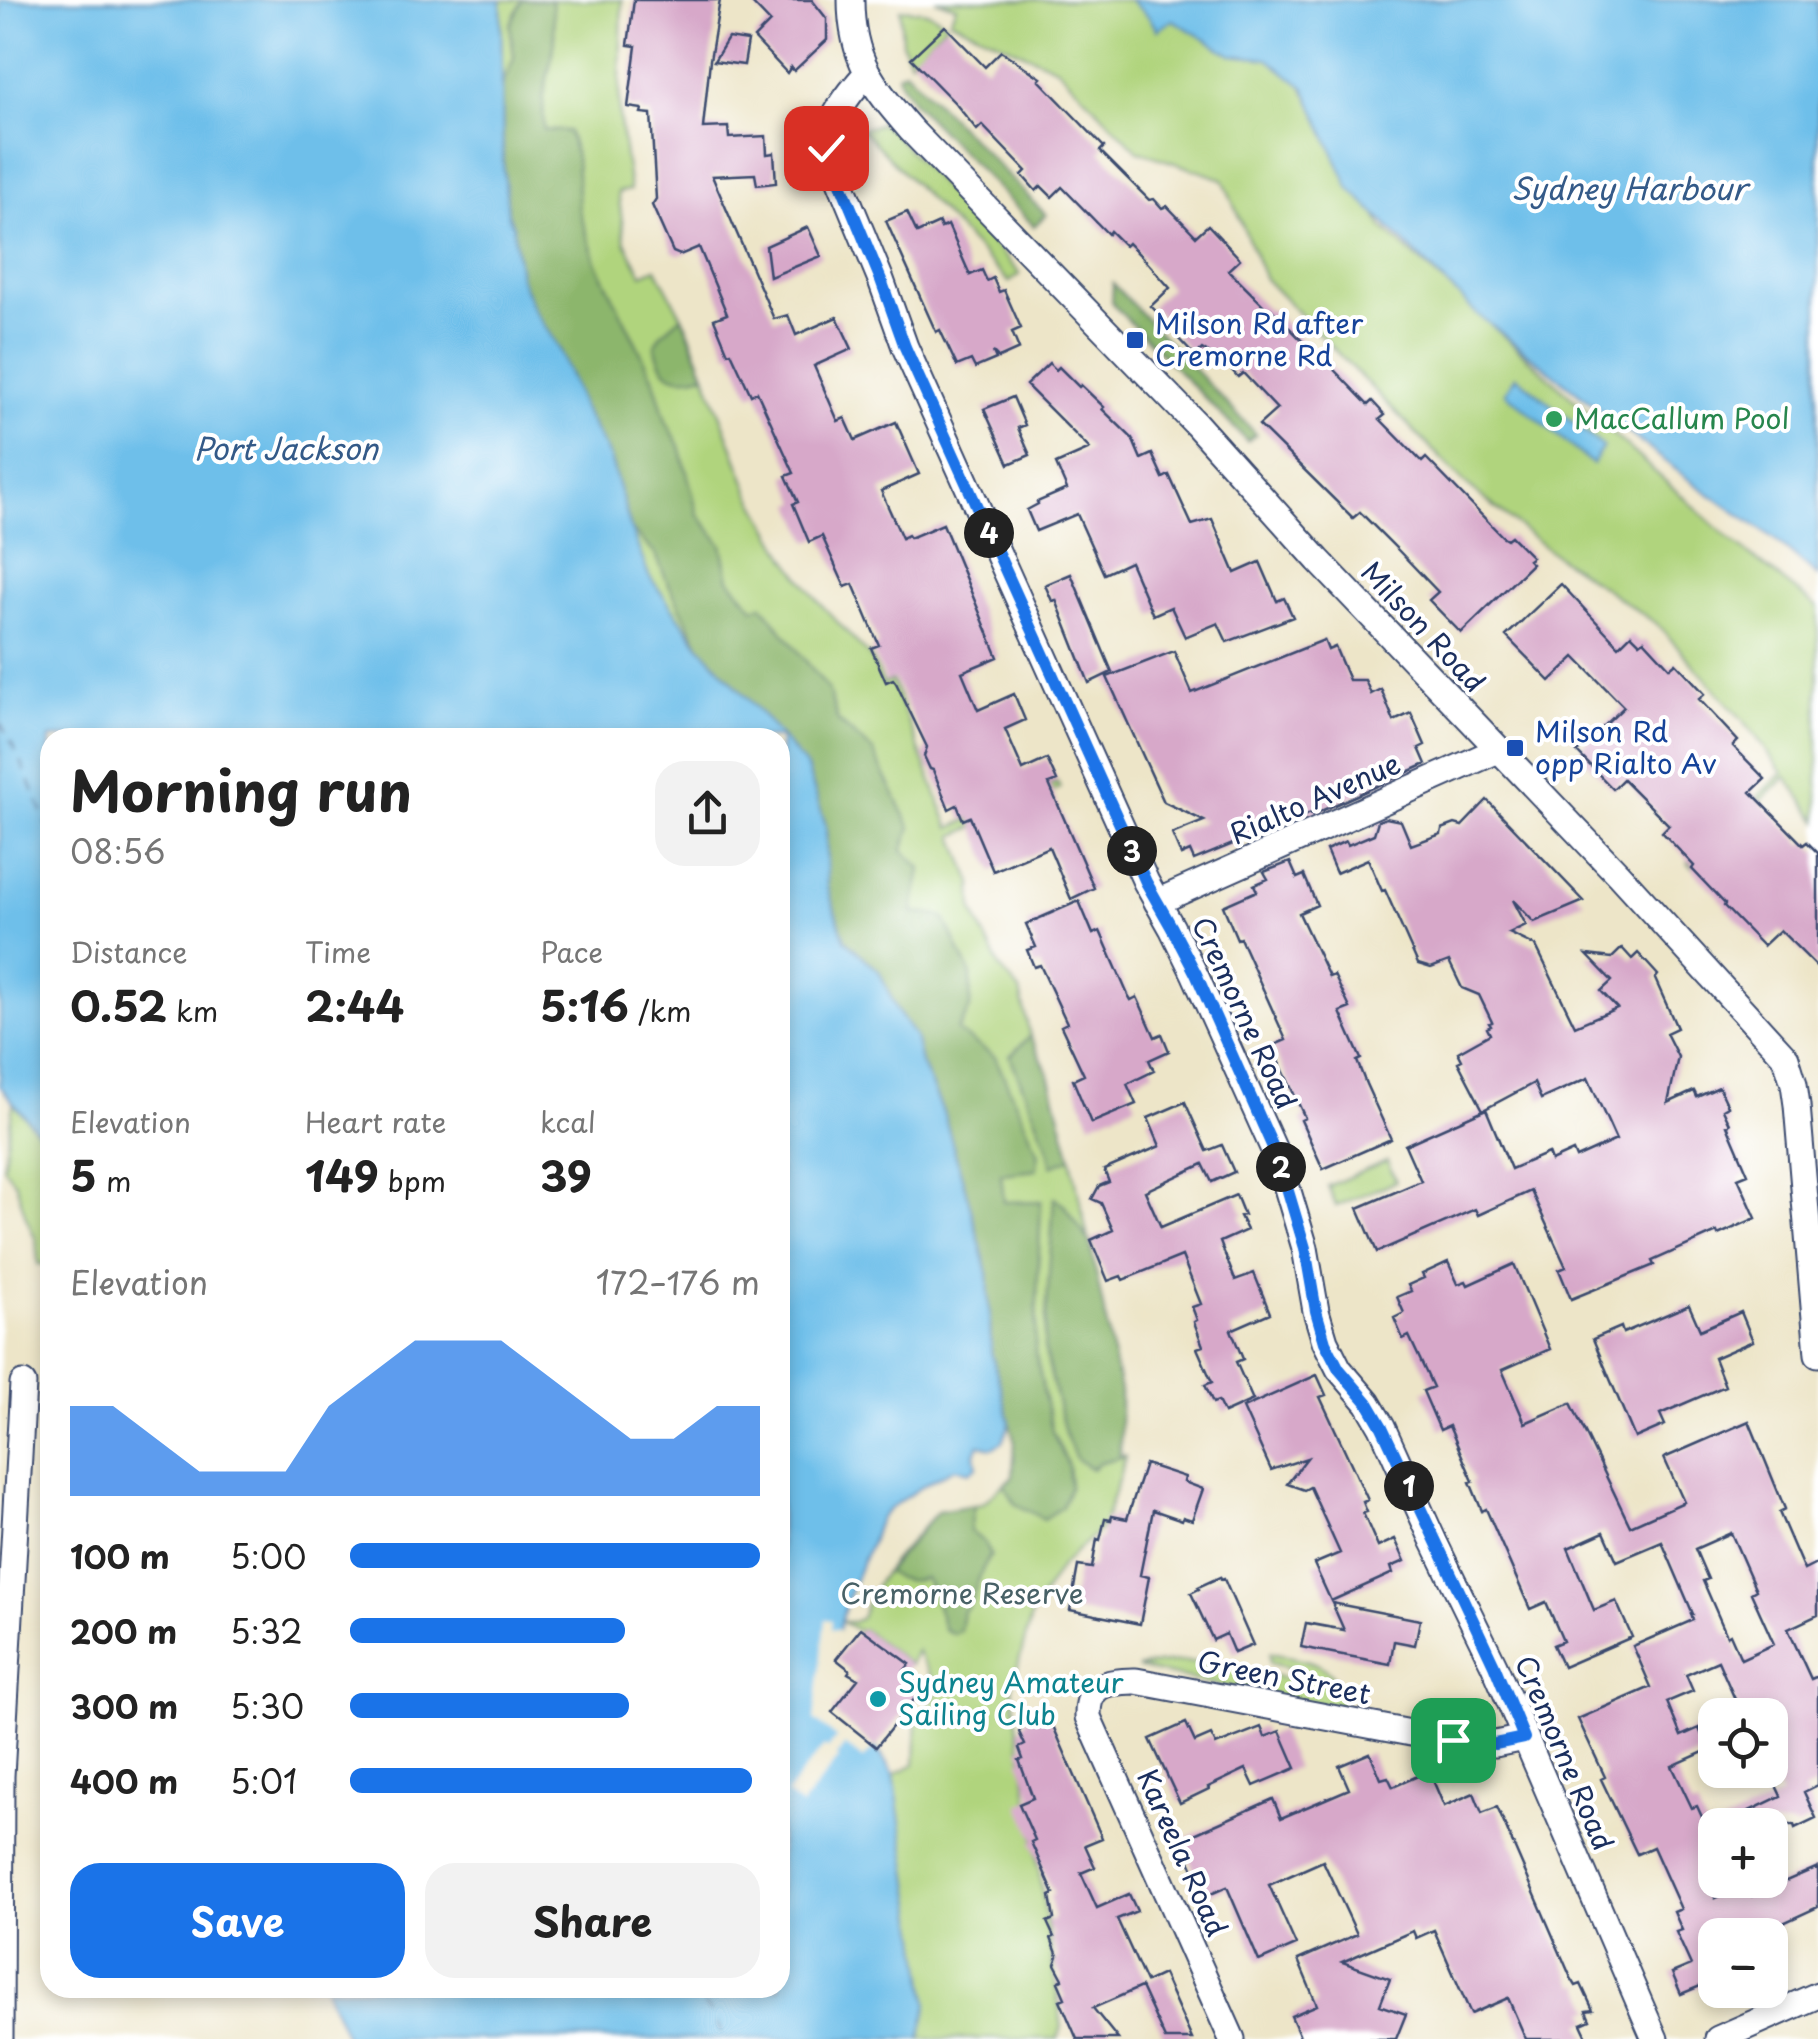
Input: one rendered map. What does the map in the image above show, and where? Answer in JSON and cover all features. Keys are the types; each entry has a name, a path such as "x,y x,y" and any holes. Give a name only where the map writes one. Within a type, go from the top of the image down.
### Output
{"street":[{"name":"Milson Road","path":"851,0 858,56 889,104 1196,424 1318,560 1618,874 1786,1058 1797,1104 1818,1354"},
{"name":"Cremorne Road","path":"867,73 830,126 826,150 905,347 1138,865 1212,1010 1279,1161 1305,1248 1325,1342 1339,1369 1368,1403 1382,1427 1494,1665 1655,2039"},
{"name":"Rialto Avenue","path":"1157,902 1498,750"},
{"path":"0,2039 0,1776 23,1384"},
{"name":"Green Street","path":"1094,1691 1104,1684 1136,1681 1453,1740 1495,1744 1524,1738"},
{"name":"Kareela Road","path":"1094,1691 1088,1717 1232,2039"},
{"path":"1718,2039 1818,1995"}],"green space":[{"name":"Cremorne Reserve","path":"501,0 622,0 619,115 630,190 618,192 625,242 642,274 656,268 687,326 750,493 787,559 819,602 872,659 883,684 892,681 950,828 1057,782 1060,788 954,836 972,883 973,911 1001,969 1020,991 1030,1036 1049,1075 1071,1158 1120,1391 1120,1455 1126,1456 1103,1526 1062,1565 1032,1613 1012,1688 1062,2027 1058,2039 919,2039 920,1975 894,1775 915,1764 917,1721 941,1687 917,1651 910,1664 862,1629 842,1622 861,1618 883,1574 938,1511 982,1504 1013,1476 1015,1443 991,1352 807,768 790,748 790,728 773,728 700,646 649,576 503,161"},
{"path":"522,0 552,0 555,42 543,99 544,130 568,131 576,157 579,210 596,262 653,377 666,421 680,446 698,514 722,545 729,579 754,608 762,605 828,689 838,721 873,751 911,828 903,850 921,868 913,912 944,917 971,975 970,1009 957,1031 995,1057 1039,1154 1036,1170 1001,1174 1004,1202 1041,1201 1035,1351 1052,1431 1068,1465 1070,1486 1062,1507 1044,1519 1016,1504 1004,1485 1013,1476 1015,1443 991,1352 988,1274 968,1198 943,1112 921,1063 915,1037 897,1011 879,971 845,940 827,887 826,826 807,768 790,748 790,728 773,728 700,646 656,555 631,529 610,458 582,407 559,348 534,310 520,277 503,161 501,87 514,58 510,25"},
{"path":"935,0 1161,0 1271,32 1383,228 1732,541 1818,608 1818,821 1786,777 1692,867 1688,863 1783,773 1750,728 1657,624 1550,551 1467,485 1265,279 1223,179 1138,151 1057,68 950,20 956,6"},
{"path":"900,9 931,13 946,24 910,61 902,43"},
{"path":"905,70 1046,215 1034,226 914,103 900,82 898,74"},
{"path":"879,124 889,128 1020,274 1009,282 859,130"},
{"path":"1113,284 1256,434 1247,441 1115,307"},
{"path":"682,316 705,374 678,377 666,370 658,356 655,345 660,335"},
{"path":"1030,1036 1049,1075 1071,1158 1052,1166 1010,1056"},
{"path":"13,1103 40,1134 40,1264 36,1240 16,1184 3,1167"},
{"path":"1387,1161 1396,1181 1336,1206 1328,1186"},
{"path":"1054,1198 1065,1205 1090,1243 1120,1391 1120,1455 1126,1456 1101,1462 1092,1469 1076,1459 1065,1433 1044,1347"},
{"path":"974,1505 970,1531 985,1543 991,1555 968,1608 963,1611 960,1631 954,1634 944,1629 925,1578 905,1580 886,1572 938,1511"},
{"path":"1270,1653 1318,1664 1327,1670 1339,1689 1342,1703 1338,1707 1307,1704 1137,1668 1197,1662 1295,1680 1298,1670 1270,1663"}],"water":[{"name":"Port Jackson","path":"0,0 501,0 503,161 520,277 534,310 559,348 582,407 610,458 649,576 700,646 773,728 40,728 40,1134 0,1086"},
{"name":"Sydney Harbour","path":"1130,0 1818,0 1818,576 1477,314 1350,189 1305,88 1268,59 1231,55 1173,20 1157,30"},
{"name":"MacCallum Pool","path":"1516,376 1603,447 1592,464 1505,392"},
{"name":"Port Jackson","path":"790,748 807,768 826,826 827,887 845,940 879,971 897,1011 915,1037 921,1063 943,1112 988,1274 991,1352 1010,1422 1003,1442 993,1448 979,1445 975,1453 977,1467 969,1472 955,1468 947,1472 902,1500 879,1520 846,1603 835,1646 833,1712 876,1747 894,1775 928,2004 920,2039 347,2039 329,1998 790,1998"}],"pier":[{"path":"825,1619 832,1620 831,1629 840,1630 841,1647 836,1659 837,1705 833,1712 876,1747 863,1759 845,1745 801,1806 790,1797 790,1789 824,1746 828,1749 837,1738 814,1720"}],"building":[{"path":"634,0 720,0 703,128 728,127 729,138 766,136 767,154 774,153 776,183 757,185 755,174 712,176 774,319 788,315 796,335 837,317 852,349 814,366 838,421 845,418 855,440 896,422 919,474 881,491 902,538 943,524 998,657 962,672 978,710 1014,694 1025,720 1005,729 1023,770 1047,759 1057,781 1049,784 1094,888 1071,899 1049,847 993,871 970,817 963,820 957,805 949,809 924,756 927,747 896,683 893,679 886,682 871,648 879,645 853,584 845,587 822,536 809,542 786,476 794,473 757,392 751,395 714,319 727,314 699,247 680,255 673,252 652,205 656,199 651,114 628,107 636,46 628,45"},
{"path":"749,0 812,0 827,19 827,40 787,73 754,38 770,22"},
{"path":"945,26 985,67 1001,51 1041,78 1104,147 1100,151 1149,200 1154,199 1162,208 1167,206 1196,236 1208,225 1240,259 1228,270 1368,405 1372,401 1385,415 1380,419 1422,462 1426,458 1502,536 1511,536 1532,557 1528,560 1532,564 1461,633 1429,600 1438,592 1397,549 1360,512 1353,518 1259,425 1277,409 1243,373 1238,377 1202,349 1195,356 1175,335 1151,306 1170,288 1146,261 1128,243 1125,246 1110,231 1108,234 1062,187 1052,197 1041,186 1036,191 1022,175 1026,171 982,125 977,130 911,58"},
{"path":"728,38 748,41 744,65 714,61"},
{"path":"907,212 917,233 939,223 941,228 948,225 970,275 982,270 987,281 993,278 999,292 1004,290 1021,328 1012,332 1019,349 999,358 993,352 996,359 975,368 971,360 957,366 940,330 936,332 886,221"},
{"path":"808,227 821,256 770,277 766,246"},
{"path":"1049,363 1056,370 1059,367 1104,407 1132,438 1141,459 1152,454 1163,478 1169,475 1192,525 1212,519 1235,573 1260,562 1277,601 1284,598 1293,617 1227,642 1218,623 1185,637 1171,607 1153,615 1130,562 1104,574 1077,514 1036,531 1027,510 1067,489 1056,464 1090,449 1026,385"},
{"path":"1013,397 1025,425 1018,428 1030,455 1009,464 984,409"},
{"path":"1071,574 1112,672 1089,683 1056,600 1052,601 1045,585"},
{"path":"1561,584 1619,646 1631,634 1640,643 1644,640 1670,668 1676,663 1705,694 1699,699 1738,741 1733,746 1765,779 1751,792 1803,845 1807,842 1818,853 1818,968 1780,930 1763,946 1662,832 1669,825 1623,779 1613,789 1577,752 1624,707 1575,657 1550,681 1506,636"},
{"path":"1324,640 1328,650 1335,647 1349,680 1365,680 1371,694 1381,689 1394,721 1411,713 1425,745 1419,748 1426,764 1312,815 1194,860 1190,851 1181,855 1172,834 1204,821 1164,802 1107,677 1174,651 1192,693"},
{"path":"1487,800 1584,901 1534,922 1513,900 1526,925 1509,933 1536,946 1575,1026 1617,1008 1601,991 1612,981 1587,955 1612,958 1622,948 1632,959 1638,953 1658,975 1655,979 1677,1028 1666,1033 1678,1057 1668,1103 1694,1091 1697,1097 1719,1087 1728,1106 1723,1109 1730,1124 1727,1125 1748,1174 1738,1178 1756,1218 1571,1299 1559,1270 1566,1267 1531,1191 1478,1215 1475,1209 1377,1252 1358,1208 1421,1181 1405,1145 1486,1109 1511,1169 1548,1153 1551,1161 1573,1151 1576,1158 1616,1140 1588,1078 1541,1099 1534,1083 1483,1110 1458,1062 1462,1060 1458,1052 1490,1034 1487,1028 1492,1022 1479,995 1462,988 1449,961 1431,968 1418,964 1368,859 1336,873 1326,850 1374,834 1378,821 1386,818 1401,821 1411,845 1455,824 1462,826"},
{"path":"1290,862 1297,878 1304,875 1317,905 1299,913 1329,977 1334,975 1350,1008 1340,1012 1391,1139 1323,1169 1272,1046 1286,1040 1223,906 1257,891 1254,885 1268,879 1264,872"},
{"path":"1079,901 1093,934 1100,931 1131,1000 1137,997 1155,1037 1162,1034 1169,1051 1149,1060 1154,1071 1127,1084 1136,1104 1091,1123 1073,1080 1084,1075 1061,1026 1067,1023 1040,965 1034,967 1027,950 1036,947 1026,924"},
{"path":"1185,1102 1207,1151 1222,1145 1234,1172 1212,1182 1203,1164 1145,1191 1161,1227 1236,1195 1247,1230 1220,1242 1235,1280 1254,1273 1270,1313 1231,1330 1243,1359 1236,1362 1253,1400 1224,1413 1218,1401 1213,1403 1205,1385 1212,1382 1197,1348 1203,1346 1192,1307 1201,1304 1182,1256 1123,1280 1121,1276 1108,1281 1091,1240 1113,1230 1101,1203 1092,1199 1099,1186 1109,1182 1104,1170 1160,1146 1148,1118"},
{"path":"1448,1262 1458,1284 1466,1281 1468,1285 1514,1264 1550,1349 1502,1370 1525,1423 1571,1403 1630,1526 1684,1502 1664,1458 1749,1421 1785,1509 1779,1512 1804,1570 1818,1563 1818,1615 1788,1629 1811,1679 1818,1676 1818,1785 1804,1792 1816,1818 1795,1828 1788,1825 1788,1808 1756,1808 1781,1796 1777,1788 1788,1788 1788,1698 1734,1698 1718,1661 1686,1675 1693,1691 1667,1702 1681,1736 1698,1728 1698,1754 1672,1766 1692,1808 1698,1808 1698,1898 1788,1898 1788,1880 1818,1867 1818,1907 1788,1921 1698,1918 1698,1987 1681,1994 1672,1973 1691,1965 1676,1932 1682,1930 1674,1912 1681,1909 1653,1847 1637,1854 1578,1719 1651,1687 1633,1646 1693,1620 1693,1614 1662,1542 1617,1561 1604,1532 1568,1548 1594,1610 1616,1601 1632,1637 1563,1667 1553,1645 1563,1641 1546,1602 1530,1609 1486,1509 1482,1511 1449,1426 1440,1430 1423,1391 1433,1387 1409,1336 1403,1339 1394,1318 1404,1313 1397,1297 1411,1291 1408,1285 1424,1278 1422,1274","holes":["1731,1533 1756,1590 1751,1593 1774,1644 1741,1659 1703,1581 1708,1579 1695,1549"]},
{"path":"1689,1305 1700,1330 1741,1312 1753,1341 1714,1358 1725,1386 1660,1414 1665,1425 1635,1438 1593,1339 1621,1327 1623,1333"},
{"path":"1317,1375 1326,1395 1320,1397 1368,1500 1363,1502 1367,1512 1363,1513 1378,1547 1395,1539 1405,1561 1391,1567 1393,1573 1331,1601 1314,1564 1340,1553 1310,1487 1304,1490 1287,1484 1307,1458 1271,1470 1243,1408"},
{"path":"1145,1464 1185,1477 1184,1482 1203,1489 1192,1520 1153,1510 1140,1575 1149,1577 1140,1624 1070,1610 1078,1566 1092,1568 1105,1519 1127,1519"},
{"path":"1220,1577 1253,1645 1234,1653 1226,1634 1213,1640 1191,1593"},
{"path":"1332,1603 1420,1620 1415,1645 1394,1641 1390,1664 1301,1647 1306,1623 1344,1630"},
{"name":"Sydney Amateur Sailing Club","path":"861,1628 910,1664 904,1671 924,1687 876,1747 832,1712 858,1679 836,1659"},
{"path":"1035,1715 1050,1719 1102,1838 1085,1845 1095,1867 1081,1873 1097,1908 1129,1894 1137,1911 1117,1919 1146,1982 1163,1974 1192,2039 1165,2039 1141,1987 1093,2008 1118,2039 1077,2039 1060,2000 1065,1998 1058,1982 1063,1979 1055,1964 1058,1956 1047,1922 1054,1919 1050,1896 1054,1894 1019,1804 1033,1798 1019,1760 1023,1759 1019,1748 1025,1745 1019,1732 1027,1718"},
{"path":"1186,1723 1195,1742 1211,1735 1216,1745 1261,1727 1265,1737 1280,1731 1296,1768 1254,1786 1246,1769 1180,1803 1150,1739"},
{"path":"1370,1753 1381,1779 1388,1777 1393,1787 1429,1771 1444,1806 1474,1793 1482,1813 1497,1807 1571,1978 1576,1986 1581,1984 1593,2010 1586,2011 1590,2020 1581,2024 1588,2039 1526,2039 1508,1998 1471,2014 1434,1930 1416,1938 1413,1931 1342,1962 1390,1979 1380,2005 1406,2014 1396,2039 1301,2039 1291,2016 1317,2005 1298,1960 1357,1934 1323,1861 1269,1885 1296,1945 1259,1961 1227,1887 1206,1896 1181,1840 1273,1799 1281,1818 1349,1789 1339,1766"}],"ferry route":[{"path":"0,722 40,806"},
{"path":"698,1998 726,2039"}],"place":[{"name":"Milson Rd after Cremorne Rd","path":"1135,340"},
{"name":"MacCallum Pool","path":"1554,419"},
{"name":"Milson Rd opp Rialto Av","path":"1515,748"},
{"name":"Sydney Amateur Sailing Club","path":"878,1699"}],"route":[{"path":"826,148 905,347 1146,882 1196,974 1279,1161 1305,1248 1325,1342 1339,1369 1368,1403 1382,1427 1494,1665 1524,1738 1495,1744 1453,1740"}]}
